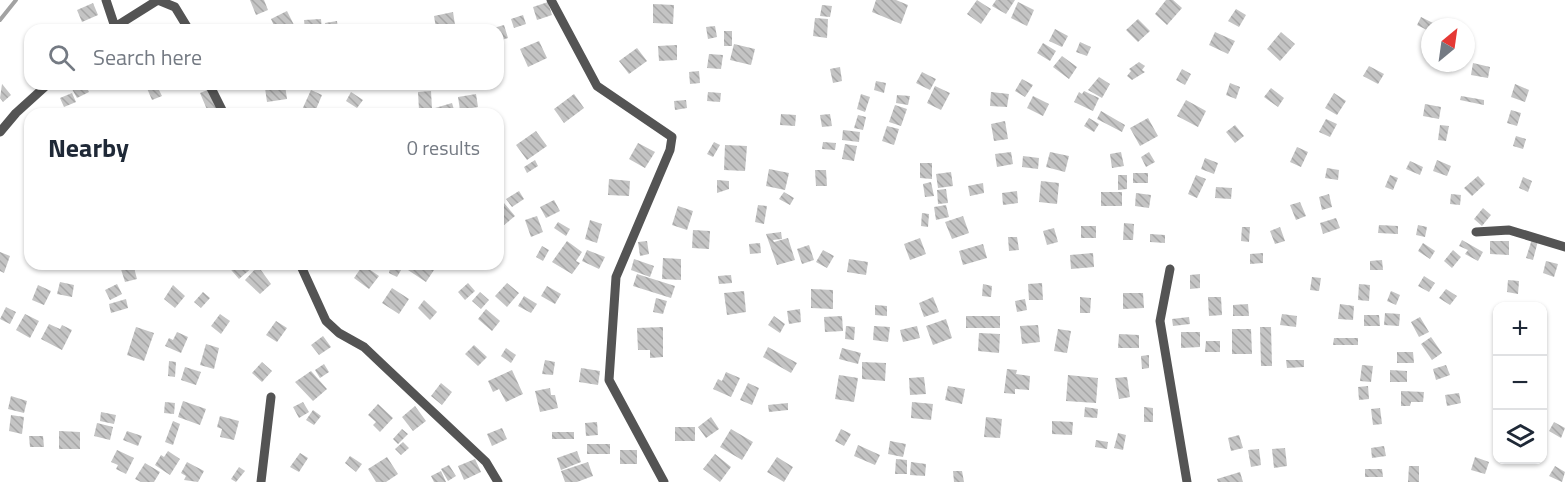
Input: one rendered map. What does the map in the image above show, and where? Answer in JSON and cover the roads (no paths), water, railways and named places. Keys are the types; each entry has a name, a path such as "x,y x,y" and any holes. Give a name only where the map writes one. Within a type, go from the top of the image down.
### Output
{"street":[{"path":"106,0 112,24"},
{"path":"121,24 158,0 175,7 185,24"},
{"path":"551,0 597,86 672,137 670,150 616,277 609,380 664,482"},
{"path":"0,132 16,113 41,90"},
{"path":"212,90 221,108"},
{"path":"1476,232 1509,230 1565,247"},
{"path":"1170,269 1160,321 1186,482"},
{"path":"303,270 326,321 339,333 364,347 486,462 498,482"},
{"path":"261,482 271,397"}],"waterway":[{"path":"0,20 16,0"}]}
